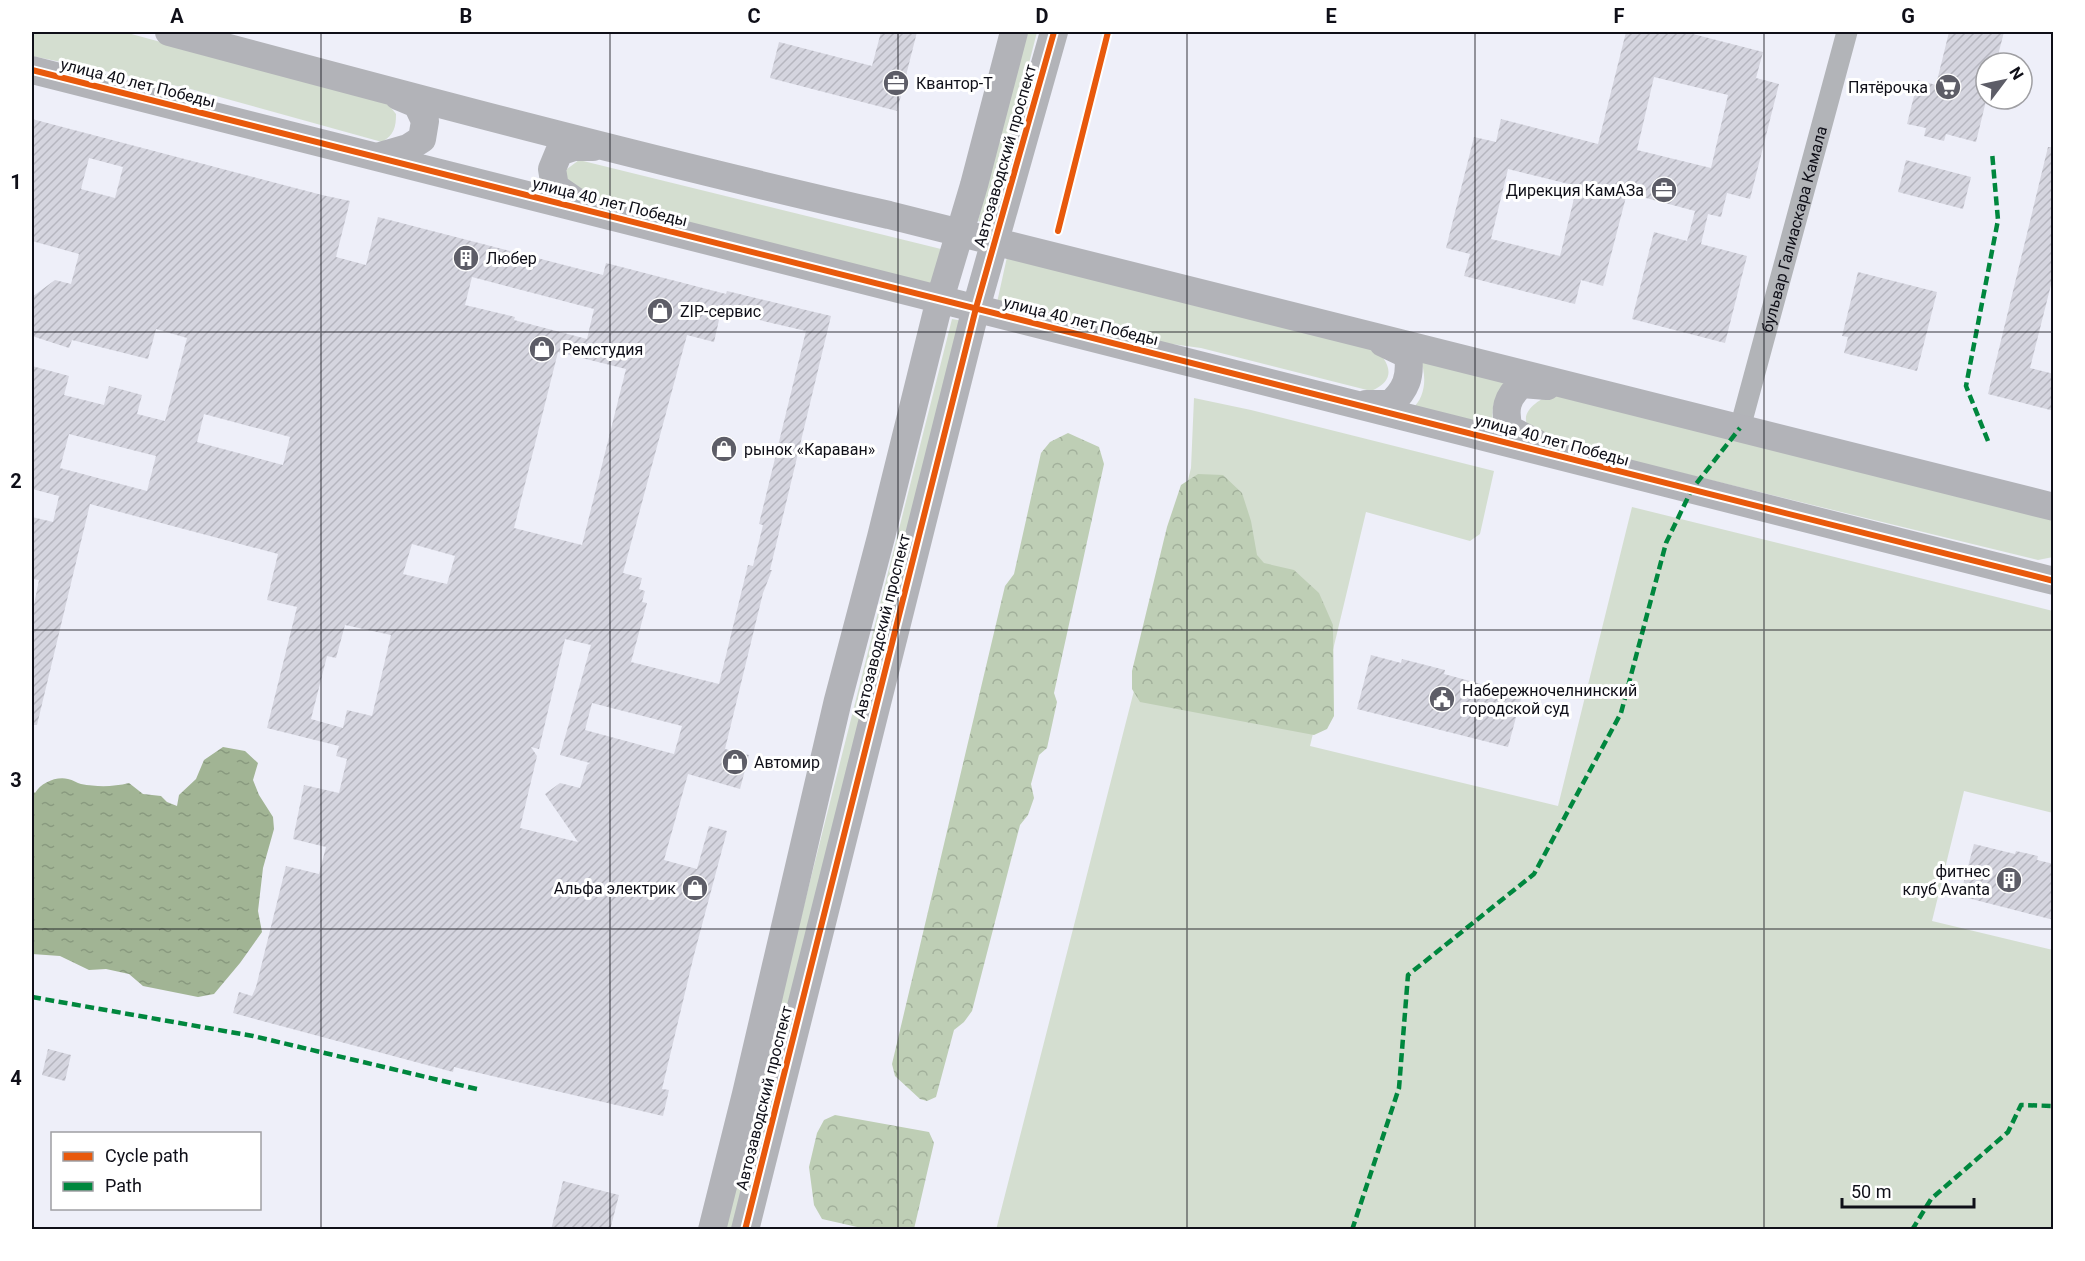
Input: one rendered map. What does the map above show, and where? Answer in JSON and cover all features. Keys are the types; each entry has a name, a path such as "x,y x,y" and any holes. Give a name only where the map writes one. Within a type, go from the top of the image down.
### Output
{"street":[{"path":"169,32 734,180 889,215 2053,507"},
{"name":"Автозаводский проспект","path":"712,1230 838,700 940,299 1014,32"},
{"name":"Автозаводский проспект","path":"745,1230 976,308 1054,32"},
{"name":"бульвар Галиаскара Камала","path":"1740,428 1847,32"},
{"name":"улица 40 лет Победы","path":"32,70 2054,581"},
{"path":"377,87 417,104 425,121 422,139 408,148 377,158"},
{"path":"590,211 555,187 552,169 559,152 574,147 607,146"},
{"path":"1355,404 1390,404 1401,394 1407,382 1410,368 1408,355 1371,336"},
{"path":"1562,456 1509,429 1506,404 1512,392 1522,384 1579,388"},
{"path":"2012,570 2054,570"}],"shaded area":[{"path":"32,32 124,32 388,104 396,114 395,127 382,142 187,88 32,56"},
{"path":"1025,32 1037,32 988,224 978,221"},
{"path":"579,160 941,249 930,289 583,200 564,175 567,169"},
{"path":"1007,257 1372,346 1387,364 1388,375 1380,386 1371,391 1201,348 1135,339 996,307"},
{"path":"952,319 963,321 732,1229 722,1230"},
{"path":"1420,359 1508,380 1494,404 1495,431 1412,409 1417,404 1424,386 1424,372"},
{"path":"1551,394 2053,520 2053,557 2038,560 1542,439 1528,426 1526,415 1532,406"},
{"path":"1194,398 1251,410 1494,471 1480,534 1470,541 1366,512 1310,746 1558,806 1632,507 2053,611 2053,813 1964,791 1932,921 2053,950 2053,1229 996,1230 1191,468"}],"green space":[{"path":"1068,433 1099,447 1104,464 1054,693 1057,702 1047,748 1039,755 1031,784 1034,798 1028,815 1020,825 972,1011 954,1030 936,1097 927,1101 920,1099 895,1076 892,1064 1005,586 1014,574 1041,453 1050,442"},
{"path":"1198,474 1223,475 1242,493 1251,521 1257,555 1264,563 1294,570 1319,593 1333,625 1334,716 1327,729 1314,735 1140,702 1132,689 1132,671 1167,527 1181,485"},
{"path":"835,1115 929,1132 934,1143 914,1229 866,1229 822,1219 814,1205 809,1167 817,1133 824,1120"}],"water":[{"path":"223,747 245,751 258,763 253,780 259,795 273,817 274,829 263,868 258,911 262,932 214,994 198,997 143,986 129,974 106,969 89,970 60,956 32,954 32,790 35,793 45,783 54,779 68,779 81,784 99,786 129,783 143,794 161,796 167,802 177,806 179,795 196,779 204,760"}],"building":[{"path":"881,32 917,32 897,111 770,78 779,42 872,66"},
{"name":"Дирекция КамАЗа","path":"1626,32 1685,32 1763,52 1756,78 1779,84 1750,199 1727,193 1721,217 1708,214 1701,244 1747,256 1725,343 1632,319 1654,232 1687,241 1695,211 1627,193 1603,286 1581,280 1575,304 1464,276 1470,254 1446,248 1474,137 1496,142 1501,119 1598,144","holes":["1654,77 1728,95 1711,168 1637,150","1508,169 1577,186 1560,256 1491,239"]},
{"path":"1949,32 2004,32 1999,51 1974,51 1974,111 1984,111 1976,142 1946,134 1944,141 1924,136 1926,128 1907,124 1918,80 1936,85"},
{"path":"32,119 350,201 336,257 366,265 378,217 603,275 606,263 726,294 727,291 831,316 770,570 772,570 763,593 725,749 749,755 740,789 688,774 664,860 697,869 709,826 727,831 662,1089 669,1090 663,1116 454,1067 453,1072 233,1013 239,992 252,996 256,987 286,866 319,874 326,847 293,839 304,785 339,793 347,759 336,756 339,746 267,728 297,607 267,600 278,554 90,504 37,725 32,725 32,614 39,580 32,579 32,517 53,522 59,496 32,489 32,366 69,376 64,395 104,405 109,386 142,395 137,414 165,421 187,338 156,329 148,359 72,340 69,348 32,336 32,297 55,280 71,284 79,254 32,241","holes":["89,158 123,167 115,198 81,189","472,277 594,309 587,339 514,320 515,317 465,305","721,311 806,331 759,524 763,525 753,566 748,565 719,684 631,662 647,603 642,602 645,591 639,589 642,578 623,573 687,335 714,342","558,352 626,369 582,545 514,528","204,414 290,437 283,465 197,442","69,434 156,456 147,491 60,468","412,544 455,556 447,584 403,574","345,625 391,635 372,716 347,710 343,728 311,719 327,656 336,658","565,639 591,645 560,755 590,763 587,765 580,788 560,783 545,794 578,842 520,828 537,756 531,747 539,749","592,703 682,726 674,754 585,730"]},
{"path":"2048,147 2054,147 2054,273 2030,368 2054,374 2054,411 1988,394"},
{"path":"1906,160 1971,177 1963,209 1898,192"},
{"path":"1858,272 1937,292 1917,371 1844,353 1848,337 1842,336"},
{"name":"Набережночелнинский городской суд","path":"1371,655 1401,663 1402,659 1445,670 1444,674 1522,695 1508,747 1357,709"},
{"name":"фитнес клуб Avanta","path":"1974,844 2015,854 2016,851 2038,856 2037,860 2054,864 2054,920 1960,896"},
{"path":"48,1049 71,1055 65,1081 42,1075"},
{"path":"563,1181 619,1195 610,1230 551,1230"}],"marked path":[{"path":"1988,441 1966,386 1998,220 1992,152"},
{"path":"1352,1230 1399,1088 1408,975 1534,874 1621,713 1666,543 1692,489 1740,428"},
{"path":"32,997 253,1036 481,1090"},
{"path":"1912,1230 1931,1199 2008,1132 2021,1105 2054,1106"}],"cycle path":[{"path":"745,1230 976,308 1054,32"},
{"path":"1058,231 1108,32"},
{"path":"32,70 2054,581"}],"place":[{"name":"Квантор-Т","path":"896,83"},
{"name":"Пятёрочка","path":"1948,87"},
{"name":"Дирекция КамАЗа","path":"1664,190"},
{"name":"Любер","path":"466,258"},
{"name":"ZIP-сервис","path":"660,311"},
{"name":"Ремстудия","path":"542,349"},
{"name":"рынок «Караван»","path":"724,449"},
{"name":"Набережночелнинский городской суд","path":"1442,699"},
{"name":"Автомир","path":"735,762"},
{"name":"фитнес клуб Avanta","path":"2009,880"},
{"name":"Альфа электрик","path":"695,888"}]}
